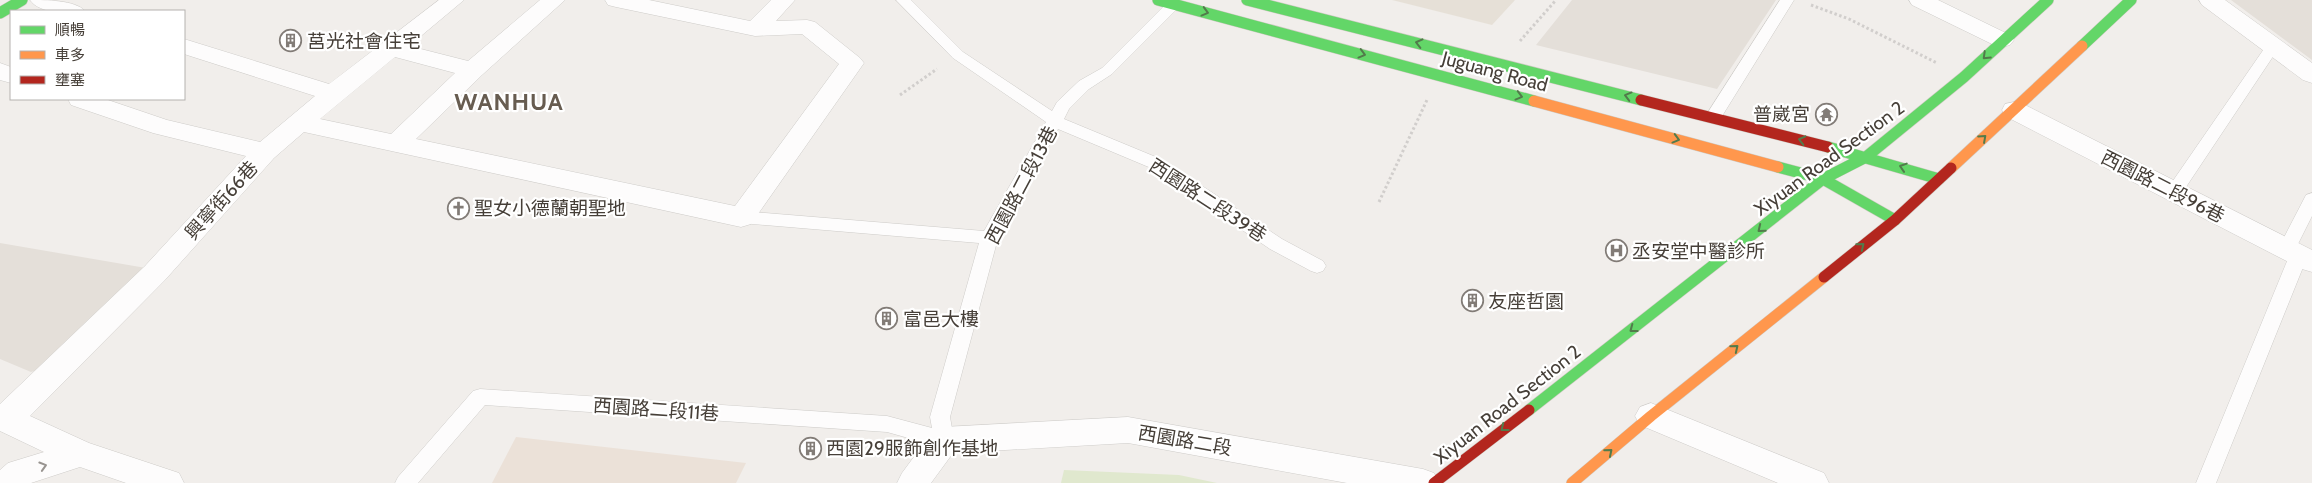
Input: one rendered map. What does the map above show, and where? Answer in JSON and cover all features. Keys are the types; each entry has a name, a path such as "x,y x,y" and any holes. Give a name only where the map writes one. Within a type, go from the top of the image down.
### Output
{"main road":[{"path":"0,13 22,0"},
{"name":"Juguang Road","path":"1158,0 1439,74 1823,179 1894,220"},
{"name":"Juguang Road","path":"1247,0 1713,117 1866,157 1939,179"},
{"name":"Xiyuan Road Section 2","path":"1434,483 1693,283 1823,179 1866,157 1964,77 2002,40 2048,0"},
{"path":"1572,483 1651,416 1894,220 2131,0"}],"street":[{"path":"41,0 71,10"},
{"name":"興寧街66巷","path":"4,418 155,273 265,152 333,94 453,0"},
{"path":"397,143 473,70 554,0"},
{"path":"300,123 741,217 852,63 807,28 755,29 616,0"},
{"path":"755,29 784,0"},
{"path":"1920,0 2002,40"},
{"path":"2210,0 2312,76"},
{"path":"185,46 333,94"},
{"path":"392,49 473,70"},
{"path":"83,100 162,126 265,152"},
{"name":"西園路二段96巷","path":"2014,110 2299,255"},
{"path":"1651,416 1813,483"},
{"path":"4,418 80,454 168,483"},
{"name":"西園路二段","path":"944,440 1128,430 1423,483"},
{"path":"913,483 944,440"},
{"path":"8,483 19,473 80,454"}],"lane":[{"name":"西園路二段39巷","path":"903,0 958,55 1055,120 1157,164 1276,244 1317,266"},
{"path":"1713,117 1787,0"},
{"name":"西園路二段13巷","path":"944,440 940,417 989,238 1063,106 1084,85 1107,71 1174,4"},
{"path":"2174,192 2273,46"},
{"path":"2206,483 2299,255 2312,199"},
{"path":"741,217 989,238"},
{"name":"西園路二段11巷","path":"405,483 480,397 888,424 944,440"}],"path":[{"path":"1501,63 1556,0"},
{"path":"1804,3 1849,18 1964,77"},
{"path":"900,95 958,55"},
{"path":"1379,202 1439,74"}],"shaded area":[{"path":"1392,0 1515,0 1492,25"},
{"path":"1572,0 1776,0 1717,89 1536,45"},
{"path":"2231,0 2312,0 2312,60"},
{"path":"0,243 146,268 47,367 31,372 0,359"},
{"path":"516,437 746,463 736,483 492,483"}],"green space":[{"path":"1064,470 1179,475 1217,483 1061,483"}],"traffic: fast":[{"path":"0,13 22,0"},
{"path":"1158,0 1534,101"},
{"path":"1247,0 1641,100"},
{"path":"1529,410 1823,179 1866,157 1964,77 2048,0"},
{"path":"2082,46 2131,0"},
{"path":"1828,147 1939,179"},
{"path":"1778,167 1823,179 1895,220"}],"traffic: slow":[{"path":"1951,168 2082,46"},
{"path":"1534,101 1778,167"},
{"path":"1572,483 1651,416 1824,277"}],"traffic: jam":[{"path":"1641,100 1828,147"},
{"path":"1824,277 1895,220 1951,168"},
{"path":"1434,483 1529,410"}],"place":[{"name":"莒光社會住宅","path":"291,41"},
{"name":"普崴宮","path":"1826,114"},
{"name":"聖女小德蘭朝聖地","path":"458,208"},
{"name":"丞安堂中醫診所","path":"1616,251"},
{"name":"友座哲園","path":"1472,301"},
{"name":"富邑大樓","path":"887,319"},
{"name":"西園29服飾創作基地","path":"810,448"}],"district":[{"name":"WANHUA","path":"509,102"}]}
